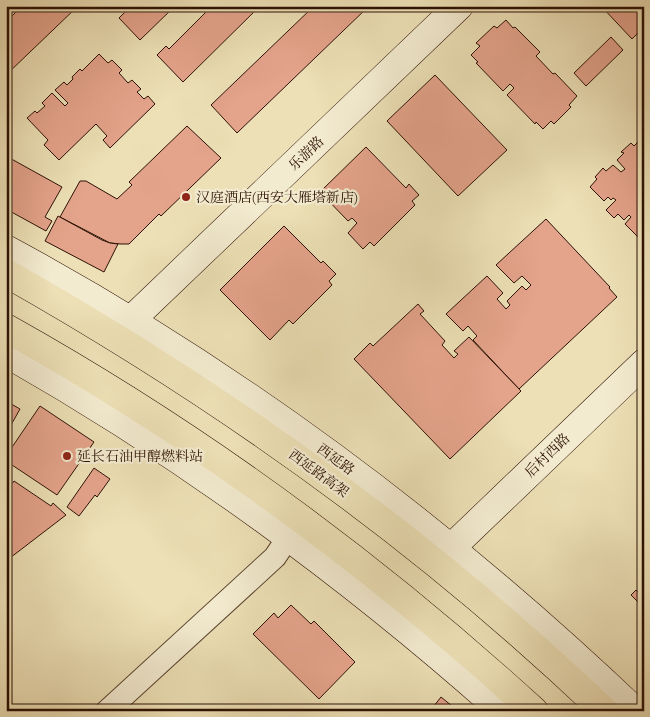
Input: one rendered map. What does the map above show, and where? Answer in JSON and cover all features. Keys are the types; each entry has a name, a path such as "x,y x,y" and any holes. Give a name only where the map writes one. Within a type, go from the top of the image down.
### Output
{"highway":[{"name":"西延路高架","path":"6,273 101,328 175,374 338,486 472,593 604,711"},
{"path":"6,328 134,404 289,510 413,606 534,711"}],"main road":[{"name":"乐游路","path":"131,320 459,6"},
{"name":"西延路","path":"6,249 131,320 234,387 303,435 390,499 451,548 540,624 635,711"},
{"path":"6,353 84,398 142,435 289,536 396,620 502,711"},
{"name":"后村西路","path":"451,548 644,363"}],"street":[{"path":"107,711 275,557 289,536"}],"building":[{"path":"22,6 78,6 6,75 6,22"},
{"path":"131,6 175,6 140,40 119,18"},
{"path":"212,6 260,6 183,82 157,55 166,46 169,49"},
{"path":"314,6 369,6 237,133 211,105"},
{"path":"601,6 644,6 644,27 632,39"},
{"path":"506,20 540,52 536,56 577,96 569,105 571,107 554,124 551,121 543,129 536,122 535,124 507,95 514,88 510,84 503,91 476,63 478,62 471,55 480,46 476,43 494,26 497,28"},
{"path":"611,37 623,50 586,86 574,73"},
{"path":"99,54 108,63 112,60 122,70 119,73 128,83 132,80 141,89 137,92 144,99 148,96 155,104 110,148 103,140 107,136 96,124 59,160 44,145 48,140 27,118 45,106 42,103 52,93 65,106 68,103 55,90 64,82 67,85 80,69 82,71"},
{"path":"435,75 507,150 458,196 387,121"},
{"path":"187,126 221,158 129,244 110,243 60,217 80,181 86,181 117,199 132,185 129,182"},
{"path":"641,139 644,141 644,233 639,238 625,224 631,217 629,215 624,220 618,214 614,218 606,210 616,200 613,198 611,200 608,197 604,201 590,187 597,179 595,177 603,168 606,171 613,165 621,172 625,169 617,160 624,153 621,152 631,143 634,146"},
{"path":"366,147 406,188 409,184 419,195 412,201 415,205 374,246 370,242 363,249 348,233 357,223 352,218 348,221 320,192"},
{"path":"6,156 62,187 45,217 52,221 46,231 6,209"},
{"path":"58,216 102,240 118,244 104,272 45,241"},
{"path":"546,219 610,287 617,297 519,389 473,340 477,336 468,326 463,331 446,314 487,276 503,293 497,299 506,309 510,305 507,301 522,286 526,290 531,285 522,276 514,283 496,265"},
{"path":"284,226 321,263 323,261 336,274 329,281 332,285 293,324 289,320 270,340 220,290"},
{"path":"418,304 424,311 420,314 445,341 442,345 454,358 458,354 454,351 469,337 521,391 450,459 354,359 370,343 373,346"},
{"path":"6,401 20,409 6,434"},
{"path":"40,406 94,442 57,495 6,461 6,456"},
{"path":"94,468 110,479 97,497 95,495 79,516 67,507"},
{"path":"14,481 51,506 53,503 66,515 6,561 6,492"},
{"path":"636,590 644,598 643,607 631,595"},
{"path":"291,605 311,624 314,621 355,662 319,699 253,634 274,613 278,618"},
{"path":"441,697 452,706 448,711 430,711"}],"place":[{"name":"汉庭酒店(西安大雁塔新店)","path":"186,197"},
{"name":"延长石油甲醇燃料站","path":"67,456"}]}
